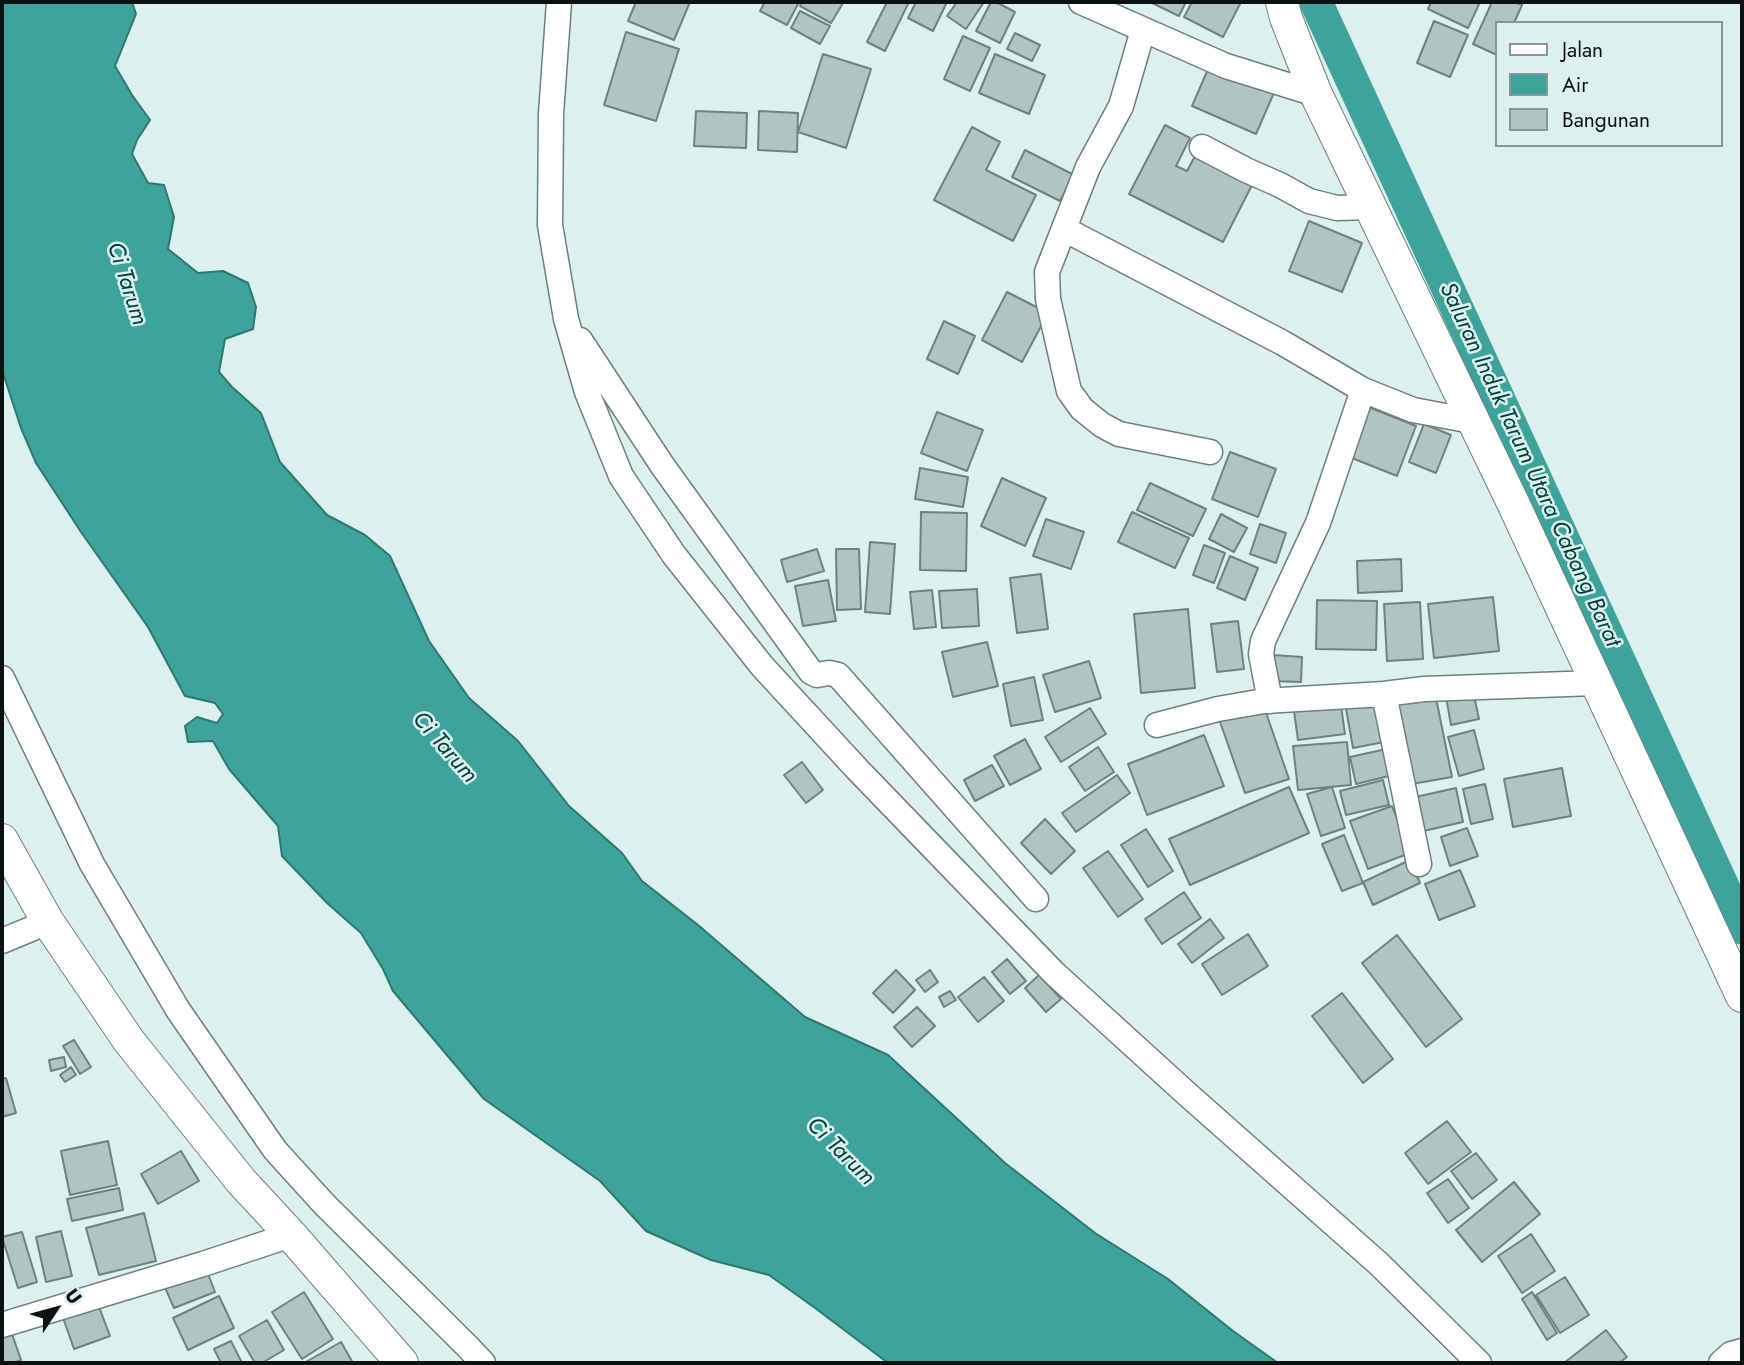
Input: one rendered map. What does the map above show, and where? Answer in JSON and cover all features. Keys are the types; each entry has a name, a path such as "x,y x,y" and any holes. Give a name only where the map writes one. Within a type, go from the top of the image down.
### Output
{"street":[{"path":"558,2 551,114 550,225 566,319 587,392 621,476 674,555 762,666 866,779 1054,973 1379,1264 1479,1363"},
{"path":"1081,2 1226,66 1316,94"},
{"path":"1282,2 1316,94 1514,505 1742,996"},
{"path":"1143,30 1121,106 1088,167 1046,272 1048,299 1069,391 1082,409 1119,434 1210,452"},
{"path":"1202,147 1309,201 1337,208 1371,207"},
{"path":"1064,229 1283,343 1363,390 1413,410 1472,421"},
{"path":"566,319 663,465 811,672 817,675 838,675 1035,899"},
{"path":"1270,701 1261,654 1263,641 1318,523 1363,390"},
{"path":"2,678 92,864 178,1010 275,1150 324,1204 483,1363"},
{"path":"1157,725 1218,709 1270,701 1424,689 1596,683"},
{"path":"1384,694 1419,864"},
{"path":"2,840 48,922 129,1041 241,1181 402,1363"},
{"path":"2,941 48,922"},
{"path":"2,1325 291,1235"},
{"path":"1721,1363 1731,1354 1742,1351"}],"water":[{"name":"Ci Tarum","path":"2,2 132,2 136,14 115,66 150,120 137,140 132,154 148,183 164,185 174,217 168,249 198,273 223,271 248,283 256,307 253,329 225,339 219,372 261,413 280,462 327,515 365,535 390,556 429,641 469,698 518,741 569,806 622,853 642,881 805,1017 888,1055 1005,1163 1095,1233 1168,1279 1278,1363 888,1363 769,1275 711,1260 646,1231 600,1181 484,1099 393,991 361,933 327,903 282,856 278,826 229,769 213,741 188,742 185,726 197,717 217,723 223,714 215,703 185,696 148,627 36,463 2,370"}],"building":[{"path":"636,2 690,2 674,40 628,21"},
{"path":"765,2 799,2 787,25 760,11"},
{"path":"802,2 843,3 831,23 800,6"},
{"path":"887,2 909,2 885,51 867,42"},
{"path":"916,2 947,2 933,31 908,18"},
{"path":"957,2 984,2 966,29 947,16"},
{"path":"991,2 1015,12 1000,43 976,31"},
{"path":"1150,2 1186,2 1179,16"},
{"path":"1192,2 1241,2 1223,37 1184,17"},
{"path":"1431,2 1480,2 1468,28 1428,9"},
{"path":"1492,2 1515,2 1522,5 1515,21 1496,21 1496,55 1473,44"},
{"path":"800,11 830,26 820,44 791,28"},
{"path":"1434,21 1468,35 1450,77 1417,63"},
{"path":"626,32 679,49 656,121 604,105"},
{"path":"1015,33 1040,45 1032,61 1007,49"},
{"path":"963,36 990,48 970,91 944,79"},
{"path":"823,54 871,69 846,148 798,132"},
{"path":"995,54 1045,75 1029,114 979,93"},
{"path":"1212,60 1276,88 1256,134 1192,106"},
{"path":"696,111 747,113 746,148 694,146"},
{"path":"759,111 798,113 797,152 758,150"},
{"path":"1165,125 1190,138 1176,166 1187,171 1195,156 1252,185 1223,242 1129,194"},
{"path":"972,127 1000,142 986,170 1036,195 1013,241 934,200"},
{"path":"1025,150 1074,175 1060,201 1012,177"},
{"path":"1309,221 1362,243 1342,292 1289,271"},
{"path":"1007,292 1048,313 1022,362 982,340"},
{"path":"944,321 975,336 958,374 927,359"},
{"path":"1366,406 1416,426 1397,476 1347,456"},
{"path":"937,412 983,430 967,471 921,453"},
{"path":"1424,424 1451,435 1436,473 1409,462"},
{"path":"1230,452 1276,469 1258,517 1212,499"},
{"path":"920,468 968,477 963,507 915,499"},
{"path":"1002,478 1046,498 1025,546 981,526"},
{"path":"1150,483 1206,509 1193,536 1137,510"},
{"path":"921,512 967,513 966,571 920,570"},
{"path":"1132,512 1189,538 1175,568 1118,542"},
{"path":"1221,514 1247,528 1234,552 1209,539"},
{"path":"1046,519 1084,532 1071,569 1033,556"},
{"path":"1260,524 1286,533 1276,563 1250,554"},
{"path":"870,542 895,544 890,614 865,612"},
{"path":"1204,545 1225,553 1214,583 1193,575"},
{"path":"817,549 824,571 787,582 781,560"},
{"path":"836,549 859,549 861,609 837,610"},
{"path":"1230,556 1258,568 1245,600 1217,588"},
{"path":"1401,559 1402,591 1358,593 1357,561"},
{"path":"1041,574 1048,629 1017,633 1010,578"},
{"path":"828,580 836,621 803,626 795,586"},
{"path":"977,589 979,626 942,628 939,591"},
{"path":"932,590 936,627 914,629 910,592"},
{"path":"1493,597 1499,651 1434,658 1428,604"},
{"path":"1317,600 1377,601 1376,650 1316,649"},
{"path":"1420,602 1423,659 1387,661 1384,604"},
{"path":"1188,609 1195,688 1141,693 1134,614"},
{"path":"1238,621 1244,669 1217,672 1211,624"},
{"path":"987,642 998,686 953,697 942,652"},
{"path":"1273,655 1302,657 1301,682 1271,681"},
{"path":"1089,661 1101,698 1055,712 1043,675"},
{"path":"1034,677 1043,720 1011,726 1003,684"},
{"path":"1473,691 1479,719 1451,725 1446,697"},
{"path":"1435,693 1452,777 1406,785 1390,701"},
{"path":"1376,697 1384,742 1353,748 1345,703"},
{"path":"1340,699 1345,734 1298,740 1293,704"},
{"path":"1263,704 1289,779 1245,793 1219,719"},
{"path":"1090,708 1106,734 1061,762 1045,737"},
{"path":"1474,730 1484,769 1459,776 1448,737"},
{"path":"1204,735 1224,786 1147,815 1128,764"},
{"path":"1025,739 1041,769 1010,785 994,756"},
{"path":"1347,742 1351,785 1298,790 1293,746"},
{"path":"1098,747 1114,772 1085,791 1069,767"},
{"path":"1391,748 1397,774 1356,784 1350,757"},
{"path":"802,762 823,790 806,803 784,775"},
{"path":"992,765 1004,786 975,801 964,780"},
{"path":"1562,768 1571,816 1513,827 1504,779"},
{"path":"1117,775 1130,793 1076,832 1062,813"},
{"path":"1383,780 1389,805 1346,815 1340,791"},
{"path":"1485,784 1493,819 1471,824 1463,789"},
{"path":"1289,787 1309,833 1190,885 1169,839"},
{"path":"1332,787 1345,828 1321,836 1307,794"},
{"path":"1456,788 1463,822 1419,832 1411,798"},
{"path":"1392,806 1410,853 1368,869 1350,821"},
{"path":"1045,819 1075,851 1051,874 1021,843"},
{"path":"1467,828 1478,856 1450,866 1441,837"},
{"path":"1146,829 1173,871 1148,887 1121,845"},
{"path":"1344,835 1363,883 1342,891 1322,844"},
{"path":"1108,851 1143,899 1118,917 1083,868"},
{"path":"1410,860 1420,883 1373,905 1363,882"},
{"path":"1460,870 1475,906 1439,920 1425,884"},
{"path":"1184,892 1201,918 1162,944 1145,919"},
{"path":"1210,919 1224,938 1192,963 1178,944"},
{"path":"1248,934 1268,966 1222,995 1202,964"},
{"path":"1397,935 1462,1019 1426,1047 1362,963"},
{"path":"1007,959 1026,981 1010,994 992,972"},
{"path":"896,970 915,990 893,1013 873,993"},
{"path":"930,970 938,982 925,992 916,980"},
{"path":"1039,975 1061,999 1046,1012 1025,988"},
{"path":"984,977 1004,1001 978,1022 958,997"},
{"path":"950,991 956,1000 944,1007 939,997"},
{"path":"1342,993 1393,1059 1363,1083 1312,1016"},
{"path":"917,1007 935,1026 912,1047 894,1027"},
{"path":"74,1040 91,1067 80,1074 63,1046"},
{"path":"64,1057 66,1067 51,1071 49,1060"},
{"path":"71,1067 76,1075 65,1082 60,1075"},
{"path":"6,1078 16,1113 2,1117 2,1079"},
{"path":"1447,1121 1471,1152 1428,1184 1405,1153"},
{"path":"108,1141 117,1185 70,1195 61,1151"},
{"path":"181,1151 199,1181 158,1204 141,1174"},
{"path":"1476,1153 1497,1180 1472,1199 1451,1171"},
{"path":"1448,1179 1469,1208 1448,1223 1427,1193"},
{"path":"1514,1182 1540,1214 1482,1262 1456,1230"},
{"path":"119,1188 123,1210 72,1221 67,1199"},
{"path":"144,1213 156,1261 99,1275 86,1228"},
{"path":"61,1231 72,1276 46,1282 36,1237"},
{"path":"22,1232 37,1282 18,1288 2,1237"},
{"path":"1531,1234 1555,1271 1522,1293 1498,1256"},
{"path":"205,1266 215,1292 174,1308 163,1283"},
{"path":"1565,1277 1589,1315 1560,1333 1536,1295"},
{"path":"304,1292 333,1339 302,1359 272,1312"},
{"path":"1532,1292 1557,1333 1547,1340 1522,1299"},
{"path":"219,1296 234,1328 188,1350 173,1318"},
{"path":"96,1299 110,1336 74,1349 61,1312"},
{"path":"267,1320 284,1350 262,1363 255,1363 239,1336"},
{"path":"10,1328 21,1360 2,1363 2,1331"},
{"path":"1606,1330 1627,1357 1619,1363 1564,1363"},
{"path":"231,1341 242,1363 221,1363 214,1349"},
{"path":"341,1342 353,1363 304,1363"}],"waterway":[{"name":"Saluran Induk Tarum Utara Cabang Barat","path":"1316,2 1742,928"}]}
